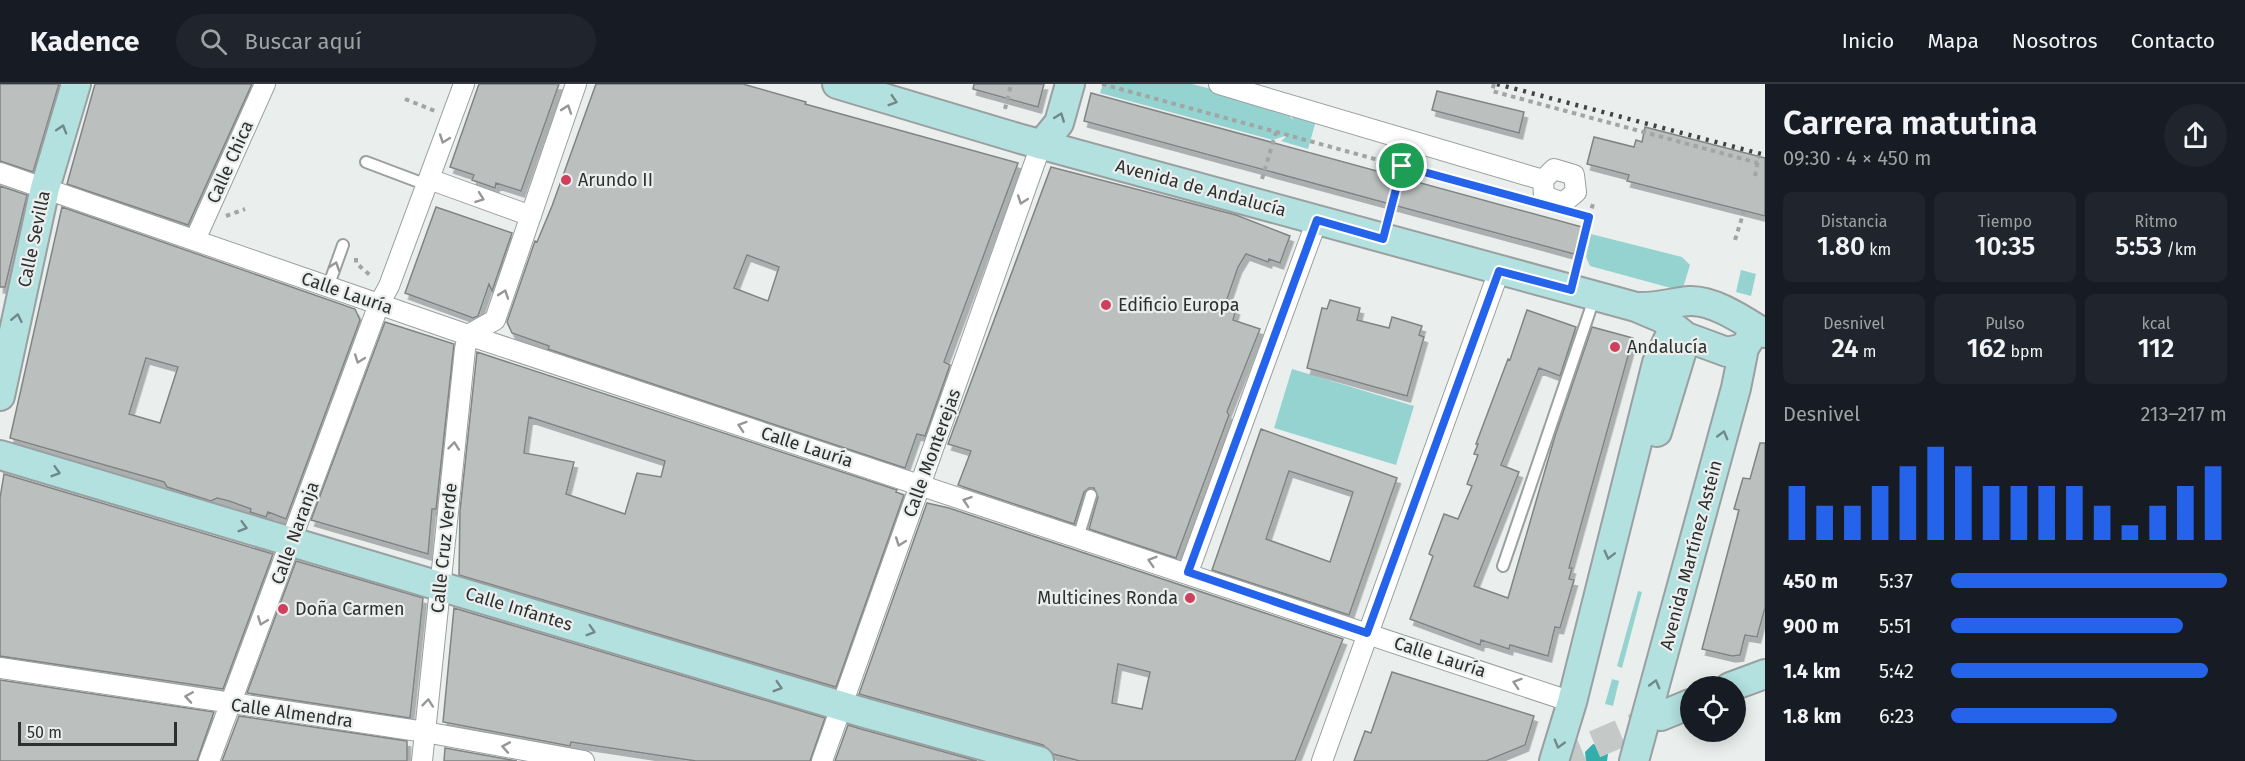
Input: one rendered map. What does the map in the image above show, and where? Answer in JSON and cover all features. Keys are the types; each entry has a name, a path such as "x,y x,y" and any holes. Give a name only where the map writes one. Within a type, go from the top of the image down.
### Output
{"main road":[{"name":"Calle Sevilla","path":"0,396 45,188 76,84"},
{"name":"Avenida de Andalucía","path":"837,84 1041,145 1636,307 1679,325 1727,351 1755,337 1744,318 1691,301 1679,325"},
{"path":"1041,145 1059,123 1070,84"},
{"path":"1554,761 1572,702 1657,363 1668,340 1679,325"},
{"path":"1623,499 1661,422 1679,325"},
{"name":"Avenida Martínez Astein","path":"1634,761 1733,399 1755,337"},
{"name":"Calle Infantes","path":"0,455 840,705 1039,761"},
{"path":"1661,716 1680,708"}],"street":[{"name":"Calle Chica","path":"195,240 265,84"},
{"name":"Calle Naranja","path":"209,761 379,304 389,286 464,84"},
{"path":"468,335 495,320 576,84"},
{"path":"1219,84 1543,180"},
{"name":"Calle Monterejas","path":"822,761 1041,145"},
{"name":"Calle Lauría","path":"0,173 468,335 1078,538 1188,572 1572,702"},
{"path":"428,182 531,216"},
{"path":"1188,572 1317,220"},
{"path":"1322,761 1499,271"},
{"name":"Calle Cruz Verde","path":"422,761 439,585 468,335"},
{"name":"Calle Almendra","path":"0,668 425,732 584,761"}],"lane":[{"path":"366,162 428,182"},
{"path":"328,287 343,245"},
{"path":"1503,566 1583,293"},
{"path":"1078,538 1091,495"}],"path":[{"path":"1102,84 1532,202"},
{"path":"1494,84 1492,91 1758,163"},
{"path":"405,99 452,118"},
{"path":"1254,203 1276,132"},
{"path":"1755,176 1759,156"},
{"path":"1383,239 1402,166"},
{"path":"1583,293 1589,217 1593,203"},
{"path":"222,222 225,217 245,209"},
{"path":"1566,211 1589,217"},
{"path":"1735,240 1744,211"},
{"path":"356,250 356,263 366,273"}],"shaded area":[{"path":"1103,84 1192,84 1273,105 1285,111 1293,120 1289,109 1317,117 1308,149 1281,141 1288,135 1273,140 1100,93"},
{"path":"1591,234 1682,257 1690,265 1682,291 1590,266 1586,257"},
{"path":"1741,270 1756,274 1751,296 1736,292"},
{"path":"1292,369 1414,406 1396,465 1274,428"},
{"path":"1638,591 1642,592 1622,668 1617,666"},
{"path":"1612,679 1619,681 1613,706 1605,704"},
{"path":"1593,744 1604,747 1608,754 1607,761 1586,761 1585,752"}],"building":[{"path":"0,84 59,84 33,172 0,161"},
{"path":"95,84 252,84 188,225 67,184"},
{"path":"479,84 559,84 521,191 496,183 495,188 472,180 474,175 450,167"},
{"path":"596,84 743,84 806,102 805,104 1018,163 944,362 950,365 925,436 917,434 905,468 548,349 549,346 512,333 507,322 535,241 537,242","holes":["747,255 779,267 768,301 734,288"]},
{"path":"974,84 1044,84 1038,107 973,89"},
{"path":"1437,91 1524,112 1519,133 1432,110"},
{"path":"1091,93 1582,227 1574,254 1084,121"},
{"path":"1645,127 1765,158 1765,216 1627,181 1629,175 1587,164 1594,137 1634,147 1636,140 1642,142"},
{"path":"1051,167 1236,215 1290,236 1280,263 1269,259 1268,262 1246,254 1238,267 1225,305 1236,309 1233,320 1260,329 1227,412 1229,415 1176,558 1089,529 1098,497 1094,488 1089,488 1084,492 1074,524 958,485 971,451 948,444"},
{"path":"0,186 27,195 5,287 0,287"},
{"path":"62,207 355,309 360,320 286,519 268,512 266,517 250,512 251,509 217,498 211,501 167,487 164,482 10,438","holes":["146,358 178,367 160,423 129,414"]},
{"path":"436,207 512,233 492,291 489,284 478,316 473,318 405,293"},
{"path":"1330,300 1360,308 1357,320 1389,328 1392,317 1422,326 1419,335 1424,337 1407,396 1307,368 1322,308 1327,309"},
{"path":"1527,310 1576,327 1560,376 1539,368 1501,465 1519,472 1474,586 1508,598 1555,436 1592,327 1633,338 1569,568 1572,568 1569,579 1574,580 1560,628 1555,627 1548,656 1510,645 1509,649 1481,640 1480,645 1410,619 1433,556 1429,554 1444,514 1458,519 1472,486 1467,484 1478,455 1474,454 1478,444 1476,444 1508,359 1510,360"},
{"path":"385,322 454,344 436,509 432,509 428,554 311,520"},
{"path":"477,352 897,490 896,492 904,495 836,687 459,575 460,511","holes":["529,417 665,461 661,477 637,473 625,514 566,494 574,462 524,453"]},
{"path":"1261,429 1397,478 1349,615 1212,570","holes":["1289,471 1353,492 1330,562 1266,539"]},
{"path":"1760,443 1765,443 1765,608 1757,637 1745,635 1740,655 1732,656 1702,649 1739,510 1734,509 1743,478 1750,479"},
{"path":"4,474 273,554 223,689 0,656 0,498"},
{"path":"927,503 949,508 1343,639 1295,761 1080,761 1053,754 1043,745 859,694","holes":["1118,664 1150,672 1142,709 1112,703"]},
{"path":"296,561 423,598 410,718 247,693"},
{"path":"454,608 825,718 810,761 696,761 571,742 570,746 443,722"},
{"path":"1392,672 1534,716 1525,745 1486,761 1354,761 1365,731 1371,733"},
{"path":"0,680 214,712 197,761 0,761"},
{"path":"239,716 407,741 407,761 222,761"},
{"path":"848,725 861,729 977,761 835,761"},
{"path":"445,748 517,761 444,761"}],"tunnel":[{"path":"1556,761 1661,716"}],"railway":[{"path":"1497,84 1765,155"}],"place":[{"name":"Arundo II","path":"566,180"},
{"name":"Edificio Europa","path":"1106,305"},
{"name":"Andalucía","path":"1615,347"},
{"name":"Multicines Ronda","path":"1190,598"},
{"name":"Doña Carmen","path":"283,609"}],"route":[{"path":"1402,166 1589,217 1571,290 1499,271 1367,633 1188,572 1317,220 1383,239 1402,166"}]}
